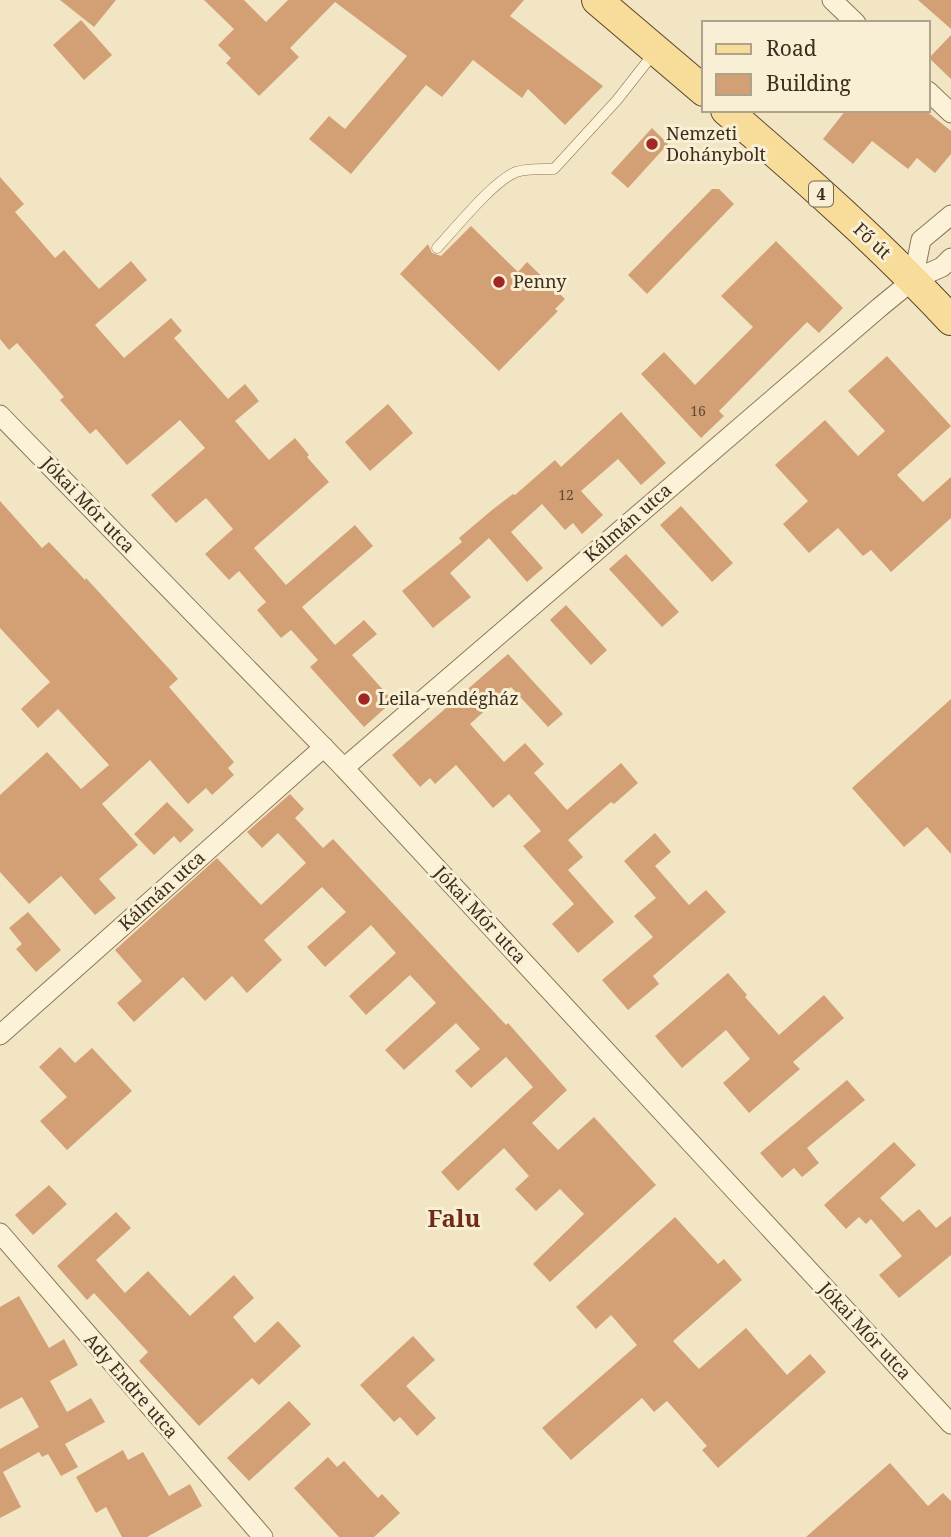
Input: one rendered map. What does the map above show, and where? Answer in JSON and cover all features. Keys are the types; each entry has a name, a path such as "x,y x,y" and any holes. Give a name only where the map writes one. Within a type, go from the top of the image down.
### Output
{"main road":[{"path":"597,0 702,89"},
{"name":"Fő út","path":"728,112 913,279 951,320"}],"street":[{"path":"832,0 854,21"},
{"path":"930,93 951,113"},
{"path":"913,279 921,240 951,215"},
{"name":"Kálmán utca","path":"344,768 913,279 942,267 951,258"},
{"name":"Jókai Mór utca","path":"0,415 344,768 951,1424"},
{"name":"Kálmán utca","path":"0,1035 324,747"},
{"name":"Ady Endre utca","path":"0,1234 263,1537"}],"lane":[{"path":"437,248 496,186 513,173 554,169 617,100 657,50"}],"building":[{"path":"60,0 116,0 94,27"},
{"path":"204,0 244,0 266,22 288,0 524,0 510,16 603,86 565,125 528,89 522,98 473,60 442,97 426,85 351,174 309,139 329,116 345,129 407,56 335,2 290,48 299,57 259,96 226,63 231,58 218,45 234,29"},
{"path":"918,0 951,0 951,29"},
{"path":"81,20 112,55 84,80 53,45"},
{"path":"951,35 951,79 930,59"},
{"path":"844,112 927,112 951,131 951,154 935,173 917,158 908,169 872,141 853,164 823,139"},
{"path":"652,128 668,144 628,188 611,173"},
{"path":"0,177 24,204 15,212 55,258 64,250 99,289 131,261 147,280 95,325 124,358 171,318 182,331 174,338 228,399 245,384 259,401 235,421 269,460 295,438 309,455 307,457 329,482 254,548 286,585 355,525 373,546 302,607 335,645 364,620 377,634 352,655 393,701 364,727 310,667 318,660 291,630 281,638 257,610 266,602 239,571 229,580 205,554 233,529 206,498 176,523 151,495 205,448 180,420 127,465 96,429 90,434 60,400 64,397 17,343 9,350 0,339"},
{"path":"712,189 719,189 734,204 647,294 628,275"},
{"path":"471,226 518,272 527,262 565,299 555,309 558,311 499,371 400,274 428,244 432,253 441,256"},
{"path":"776,241 843,308 819,333 807,322 719,411 724,416 701,438 641,374 664,352 695,385 753,327 721,296"},
{"path":"887,356 951,426 897,475 923,502 951,477 951,518 891,572 871,550 863,556 838,528 809,553 783,524 808,501 775,465 825,420 858,456 885,431 848,391"},
{"path":"388,404 413,433 370,471 345,442"},
{"path":"621,412 666,463 641,485 618,459 581,491 603,515 582,534 573,523 565,530 542,504 511,532 543,568 527,582 489,538 450,573 471,597 433,628 402,591 462,542 459,538 492,510 515,495 555,460 561,467"},
{"path":"0,501 42,548 49,542 85,580 86,578 172,672 178,679 169,687 234,762 228,768 234,775 212,795 206,788 188,804 150,760 102,804 138,845 99,879 116,898 95,915 61,876 29,904 0,872 0,795 47,752 81,789 109,765 58,709 38,728 21,709 50,682 0,628"},
{"path":"681,506 733,563 712,582 660,525"},
{"path":"626,554 679,612 662,627 609,569"},
{"path":"566,605 607,650 591,665 550,620"},
{"path":"508,654 563,714 548,727 511,687 470,724 504,762 525,743 544,764 534,773 567,810 621,763 638,783 614,804 611,802 568,840 583,857 568,870 614,922 578,953 552,924 574,904 523,846 541,831 509,794 493,808 456,765 435,784 430,778 420,787 392,755"},
{"path":"951,699 951,854 927,827 904,847 852,788"},
{"path":"290,794 304,809 295,818 323,848 333,839 506,1025 508,1023 567,1090 532,1123 558,1150 594,1117 656,1185 550,1282 533,1264 584,1214 560,1189 536,1211 515,1189 529,1176 504,1148 458,1191 441,1172 533,1087 506,1057 471,1088 455,1071 480,1049 456,1023 404,1070 385,1050 436,1003 410,975 366,1015 349,996 396,953 371,925 325,967 307,947 346,912 322,887 264,940 282,960 247,993 232,976 205,1001 183,977 134,1022 117,1003 142,981 115,950 217,858 261,905 306,863 278,833 262,848 247,832"},
{"path":"167,802 194,830 180,843 174,836 154,855 134,834"},
{"path":"655,833 671,852 655,866 689,905 706,890 726,912 653,976 659,984 628,1010 602,980 653,937 634,916 656,898 624,861"},
{"path":"28,912 61,950 36,972 16,949 22,944 9,928"},
{"path":"728,973 747,995 745,997 779,1035 824,995 844,1018 793,1062 800,1069 749,1113 723,1083 750,1059 726,1030 682,1068 655,1036"},
{"path":"60,1047 75,1063 92,1048 132,1091 67,1150 40,1121 67,1097 39,1067"},
{"path":"847,1080 865,1100 807,1148 819,1163 802,1177 794,1168 782,1178 760,1153"},
{"path":"894,1142 916,1165 880,1198 903,1222 919,1209 936,1228 951,1216 951,1255 899,1298 879,1275 902,1256 871,1219 866,1224 859,1217 846,1229 824,1205"},
{"path":"49,1185 67,1204 33,1235 15,1215"},
{"path":"116,1212 131,1228 96,1260 125,1293 148,1271 190,1316 234,1275 254,1298 233,1317 255,1343 278,1321 301,1346 259,1385 252,1378 199,1426 139,1361 148,1352 94,1293 87,1300 57,1266"},
{"path":"675,1217 718,1264 724,1259 742,1280 673,1341 699,1369 746,1328 787,1375 810,1354 826,1372 718,1468 702,1450 707,1446 667,1401 654,1412 642,1398 571,1460 542,1428 637,1345 611,1315 596,1329 576,1307"},
{"path":"19,1296 49,1348 64,1339 78,1365 50,1381 67,1412 91,1398 105,1422 65,1444 78,1467 61,1476 48,1454 42,1457 39,1452 3,1472 21,1507 0,1518 0,1449 39,1427 22,1397 0,1409 0,1307"},
{"path":"413,1336 435,1360 406,1386 436,1418 417,1436 400,1417 394,1422 360,1385"},
{"path":"289,1401 311,1424 249,1481 227,1458"},
{"path":"123,1450 128,1460 143,1452 169,1496 190,1484 202,1506 147,1537 122,1537 106,1507 96,1513 76,1477"},
{"path":"328,1457 337,1467 344,1461 378,1498 382,1494 400,1513 374,1537 339,1537 294,1488"},
{"path":"890,1463 928,1506 943,1493 951,1501 951,1537 806,1537"}],"place":[{"name":"Nemzeti Dohánybolt","path":"652,144"},
{"name":"Penny","path":"499,282"},
{"name":"Leila-vendégház","path":"364,699"}],"district":[{"name":"Falu","path":"454,1219"}]}
